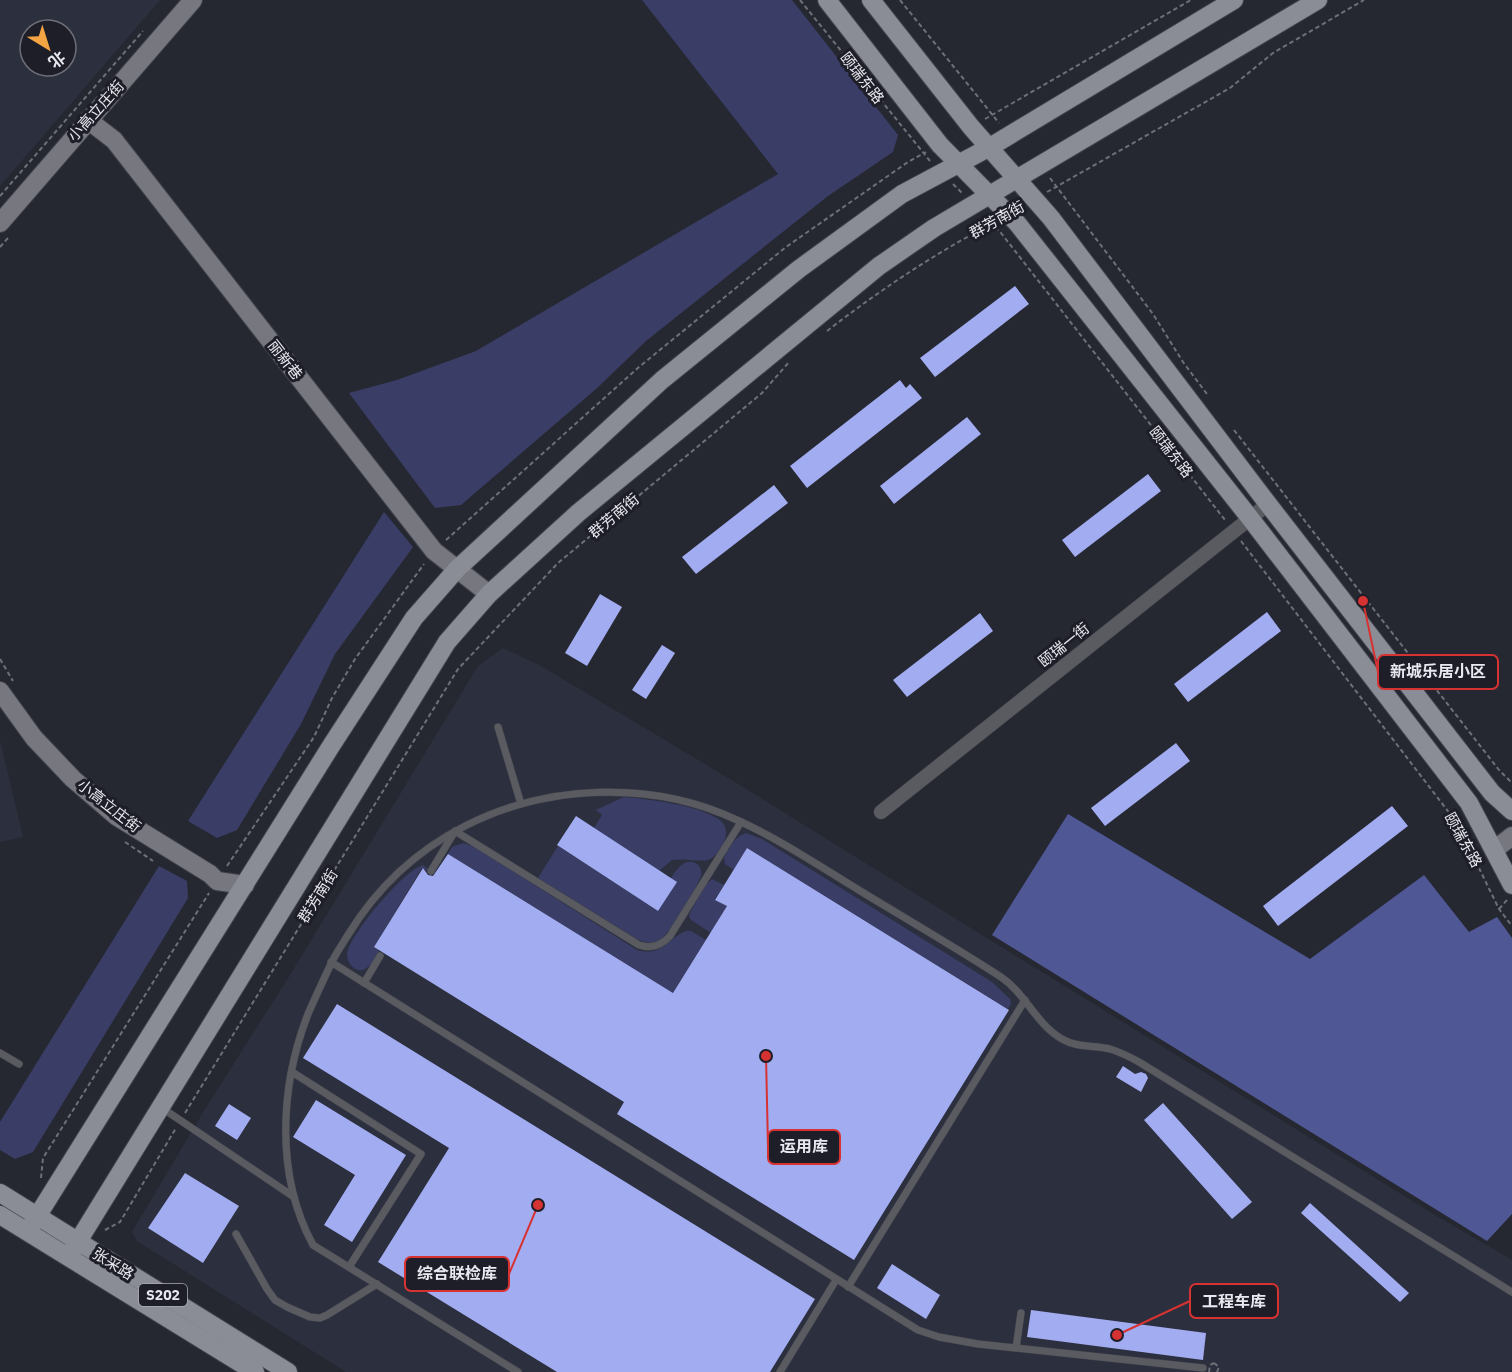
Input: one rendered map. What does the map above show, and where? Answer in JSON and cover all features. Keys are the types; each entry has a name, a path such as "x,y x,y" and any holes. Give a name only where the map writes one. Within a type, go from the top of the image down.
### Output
{"main road":[{"name":"颐瑞东路","path":"827,0 940,145 959,163 981,200 1000,219 1017,224 1250,518 1469,803 1510,875"},
{"path":"871,0 971,127 1035,199 1491,793 1512,812"},
{"path":"33,1224 331,746 414,618 457,569 662,380 799,269 902,194 990,147 1234,0"},
{"name":"群芳南街","path":"73,1249 447,642 489,594 578,513 879,266 934,228 1318,0"},
{"name":"张采路","path":"0,1193 33,1224 255,1372"},
{"name":"张采路","path":"0,1215 33,1224"},
{"name":"张采路","path":"73,1249 288,1372"}],"street":[{"name":"小高立庄街","path":"0,223 193,0"},
{"name":"丽新巷","path":"88,120 114,141 434,551 489,594"},
{"name":"颐瑞一街","path":"881,812 1268,504"},
{"name":"小高立庄街","path":"9,690 34,738 74,779 116,816 210,874 217,881 245,885"},
{"path":"1494,850 1512,836"}],"lane":[{"path":"498,727 521,804"},
{"path":"519,1372 313,1245 295,1197 286,1147 286,1108 292,1072 308,1016 331,962 363,910 401,869 443,836 489,813 538,799 588,792 638,794 687,802 741,822 778,841 1001,977 1061,1039 1079,1046 1112,1050 1139,1062 1512,1292"},
{"path":"455,831 639,945 649,947 663,943 670,936 741,822"},
{"path":"431,871 455,831"},
{"path":"364,983 380,956"},
{"path":"331,962 909,1326 928,1334 965,1342 1206,1370"},
{"path":"848,1287 1025,1000"},
{"path":"0,1053 19,1064"},
{"path":"292,1072 421,1154 350,1267"},
{"path":"159,1106 295,1197"},
{"path":"236,1234 272,1297 286,1307 310,1317 320,1318 327,1315 377,1284"},
{"path":"780,1372 836,1280"},
{"path":"1016,1348 1021,1313"}],"path":[{"name":"颐瑞东路","path":"800,0 922,154 941,172 981,200 1000,219 1233,531 1457,823 1498,909 1512,926"},
{"path":"900,0 991,115 1010,134"},
{"name":"群芳南街","path":"1035,199 1230,88 1273,53 1364,0"},
{"name":"小高立庄街","path":"0,196 149,25"},
{"path":"1041,165 1154,314 1183,362 1211,400"},
{"name":"群芳南街","path":"820,336 876,293 956,242 1000,219"},
{"name":"群芳南街","path":"73,1249 120,1222 458,669 558,563 762,393 793,358"},
{"path":"1232,428 1499,770 1512,783"},
{"path":"0,659 9,690"},
{"path":"1498,909 1512,894"},
{"path":"1206,1370 1214,1363 1219,1367 1217,1372"}],"shaded area":[{"path":"0,0 160,0 0,186"},
{"path":"642,0 792,0 898,135 893,152 828,196 646,341 596,389 461,505 435,508 349,393 397,380 476,351 778,174"},
{"path":"384,512 413,547 335,654 301,724 237,830 217,838 188,821"},
{"path":"503,648 541,666 725,776 1435,1215 1512,1260 1512,1372 346,1372 137,1241 132,1232 205,1109 290,975 478,666"},
{"path":"0,740 23,837 0,842"},
{"path":"624,797 676,804 714,816 722,822 725,828 726,837 723,845 711,859 672,860 659,871 594,828 602,815 596,810"},
{"path":"1068,814 1310,959 1424,875 1469,932 1497,917 1512,938 1512,1214 1487,1241 992,935"},
{"path":"746,833 762,839 992,982 1010,999 1011,1004 1008,1009 747,848 734,870 725,864 724,858 730,847 738,837"},
{"path":"463,843 475,847 637,950 653,951 686,931 691,931 706,940 673,993 448,854 452,847"},
{"path":"558,846 658,911 671,878 683,864 689,862 697,864 701,869 701,876 670,929 657,942 646,942 633,937 538,878"},
{"path":"423,865 429,870 422,868 374,947 379,951 373,961 365,969 355,969 350,964 347,955 357,933 391,890"},
{"path":"159,866 187,881 188,898 33,1152 15,1159 0,1150 0,1122"},
{"path":"712,879 724,885 715,899 727,906 711,933 691,920 689,915 704,886"}],"building":[{"path":"1015,286 1029,304 935,377 920,358"},
{"path":"900,380 906,388 910,384 922,398 807,488 790,466"},
{"path":"967,417 981,434 894,504 880,486"},
{"path":"1148,474 1161,491 1075,557 1062,540"},
{"path":"774,485 788,503 696,574 682,557"},
{"path":"600,594 622,607 587,666 565,653"},
{"path":"1267,612 1281,631 1188,702 1174,684"},
{"path":"980,613 993,631 907,697 893,680"},
{"path":"662,645 675,653 646,699 632,690"},
{"path":"1176,743 1190,761 1105,826 1091,808"},
{"path":"1392,806 1408,826 1278,926 1263,906"},
{"path":"576,816 677,882 658,911 557,845"},
{"path":"747,848 1009,1010 854,1260 617,1114 624,1102 374,947 423,868 428,875 433,876 448,854 673,993 727,906 715,900"},
{"path":"337,1004 815,1299 770,1372 557,1372 378,1262 449,1148 303,1058"},
{"path":"1123,1066 1135,1074 1141,1072 1146,1074 1148,1078 1141,1092 1116,1077"},
{"path":"316,1100 406,1155 352,1242 324,1225 355,1175 293,1137"},
{"path":"1163,1103 1252,1202 1232,1219 1144,1120"},
{"path":"229,1104 251,1118 237,1140 215,1126"},
{"path":"185,1173 239,1206 203,1263 148,1228"},
{"path":"1310,1203 1409,1293 1400,1302 1301,1213"},
{"path":"892,1264 940,1295 926,1319 877,1288"},
{"path":"1031,1310 1206,1333 1203,1360 1027,1337"}],"place":[{"name":"新城乐居小区","path":"1363,601"},
{"name":"运用库","path":"766,1056"},
{"name":"综合联检库","path":"538,1205"},
{"name":"工程车库","path":"1117,1335"}]}
